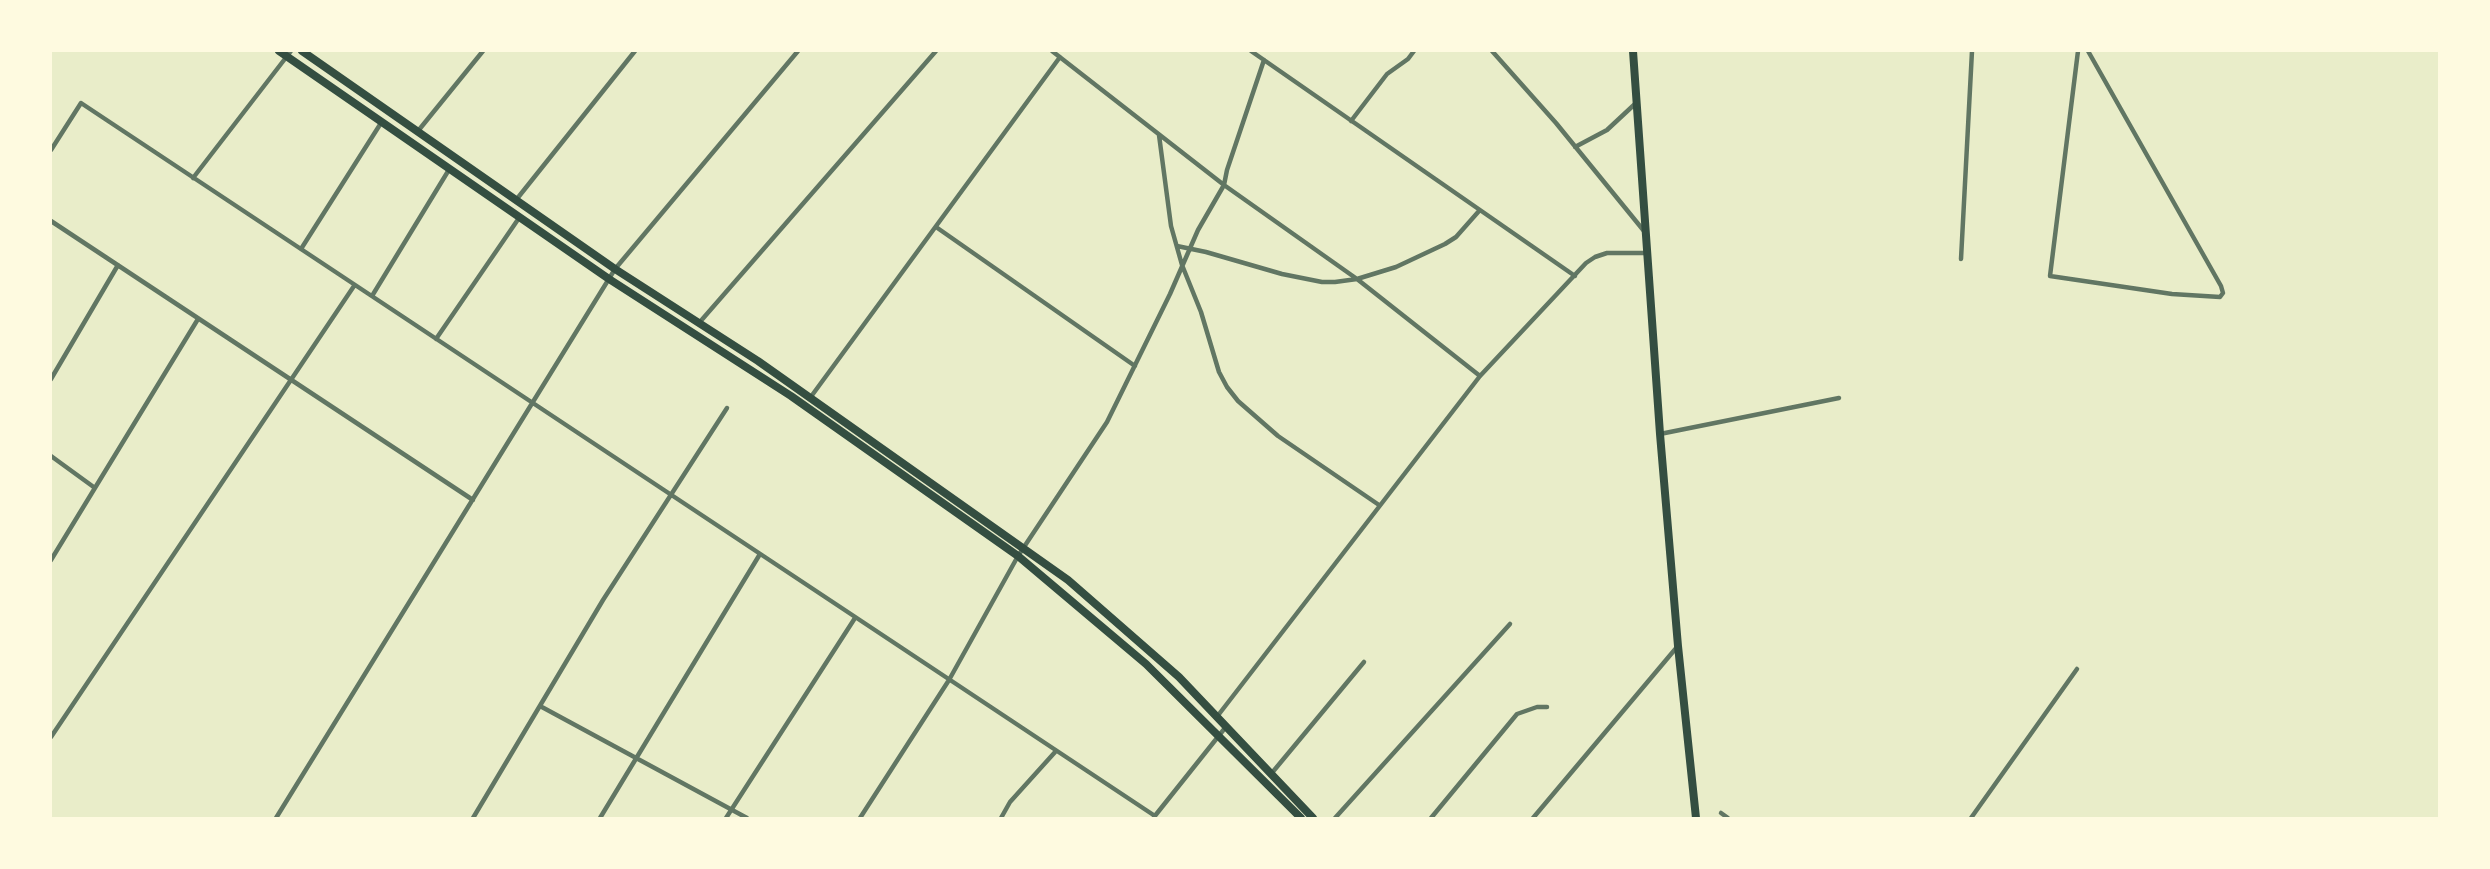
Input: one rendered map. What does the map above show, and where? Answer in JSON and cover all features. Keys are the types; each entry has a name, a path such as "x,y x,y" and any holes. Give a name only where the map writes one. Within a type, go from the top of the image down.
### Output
{"main road":[{"path":"280,51 289,54 381,123 450,168 519,218 609,279 791,396 1018,556 1146,664 1301,818"},
{"path":"302,51 615,269 810,398 1068,580 1122,626 1178,678 1313,818"},
{"path":"1633,51 1660,434 1678,646 1696,818"}],"street":[{"path":"418,131 483,51"},
{"path":"516,200 635,51"},
{"path":"276,818 615,269 798,51"},
{"path":"699,323 936,51"},
{"path":"1052,51 1224,185 1356,279 1480,376"},
{"path":"1251,51 1575,276"},
{"path":"1351,121 1387,74 1395,66 1408,59 1414,51"},
{"path":"1492,51 1647,234"},
{"path":"1961,259 1972,51"},
{"path":"2078,51 2050,276 2172,294 2220,297 2223,293 2221,286 2088,51"},
{"path":"193,178 289,54"},
{"path":"810,398 1060,58"},
{"path":"860,818 949,680 1022,548 1107,422 1198,230 1224,185 1227,170 1264,60"},
{"path":"1575,147 1607,130 1637,102"},
{"path":"51,150 80,103 1154,817 1225,728"},
{"path":"301,249 381,123"},
{"path":"1159,134 1171,226 1182,265 1201,312 1219,372 1227,387 1238,401 1278,436 1379,505"},
{"path":"372,296 450,168"},
{"path":"1177,246 1282,274 1322,282 1356,279 1396,267 1445,244 1456,237 1479,211"},
{"path":"436,339 519,218"},
{"path":"51,221 473,500"},
{"path":"936,227 1135,366"},
{"path":"1216,718 1480,376 1595,257 1607,253 1647,253"},
{"path":"51,379 118,265"},
{"path":"51,737 354,286"},
{"path":"51,560 198,318"},
{"path":"1660,434 1839,398"},
{"path":"473,818 603,600 728,408"},
{"path":"51,456 95,488"},
{"path":"600,818 635,757 760,554"},
{"path":"726,818 855,618"},
{"path":"1335,818 1510,624"},
{"path":"1533,818 1678,646"},
{"path":"1271,774 1364,662"},
{"path":"1971,818 2077,669"},
{"path":"540,706 747,818"},
{"path":"1431,818 1517,714 1538,707 1547,707"},
{"path":"1001,818 1010,802 1056,751"},
{"path":"1721,813 1728,818"}]}
